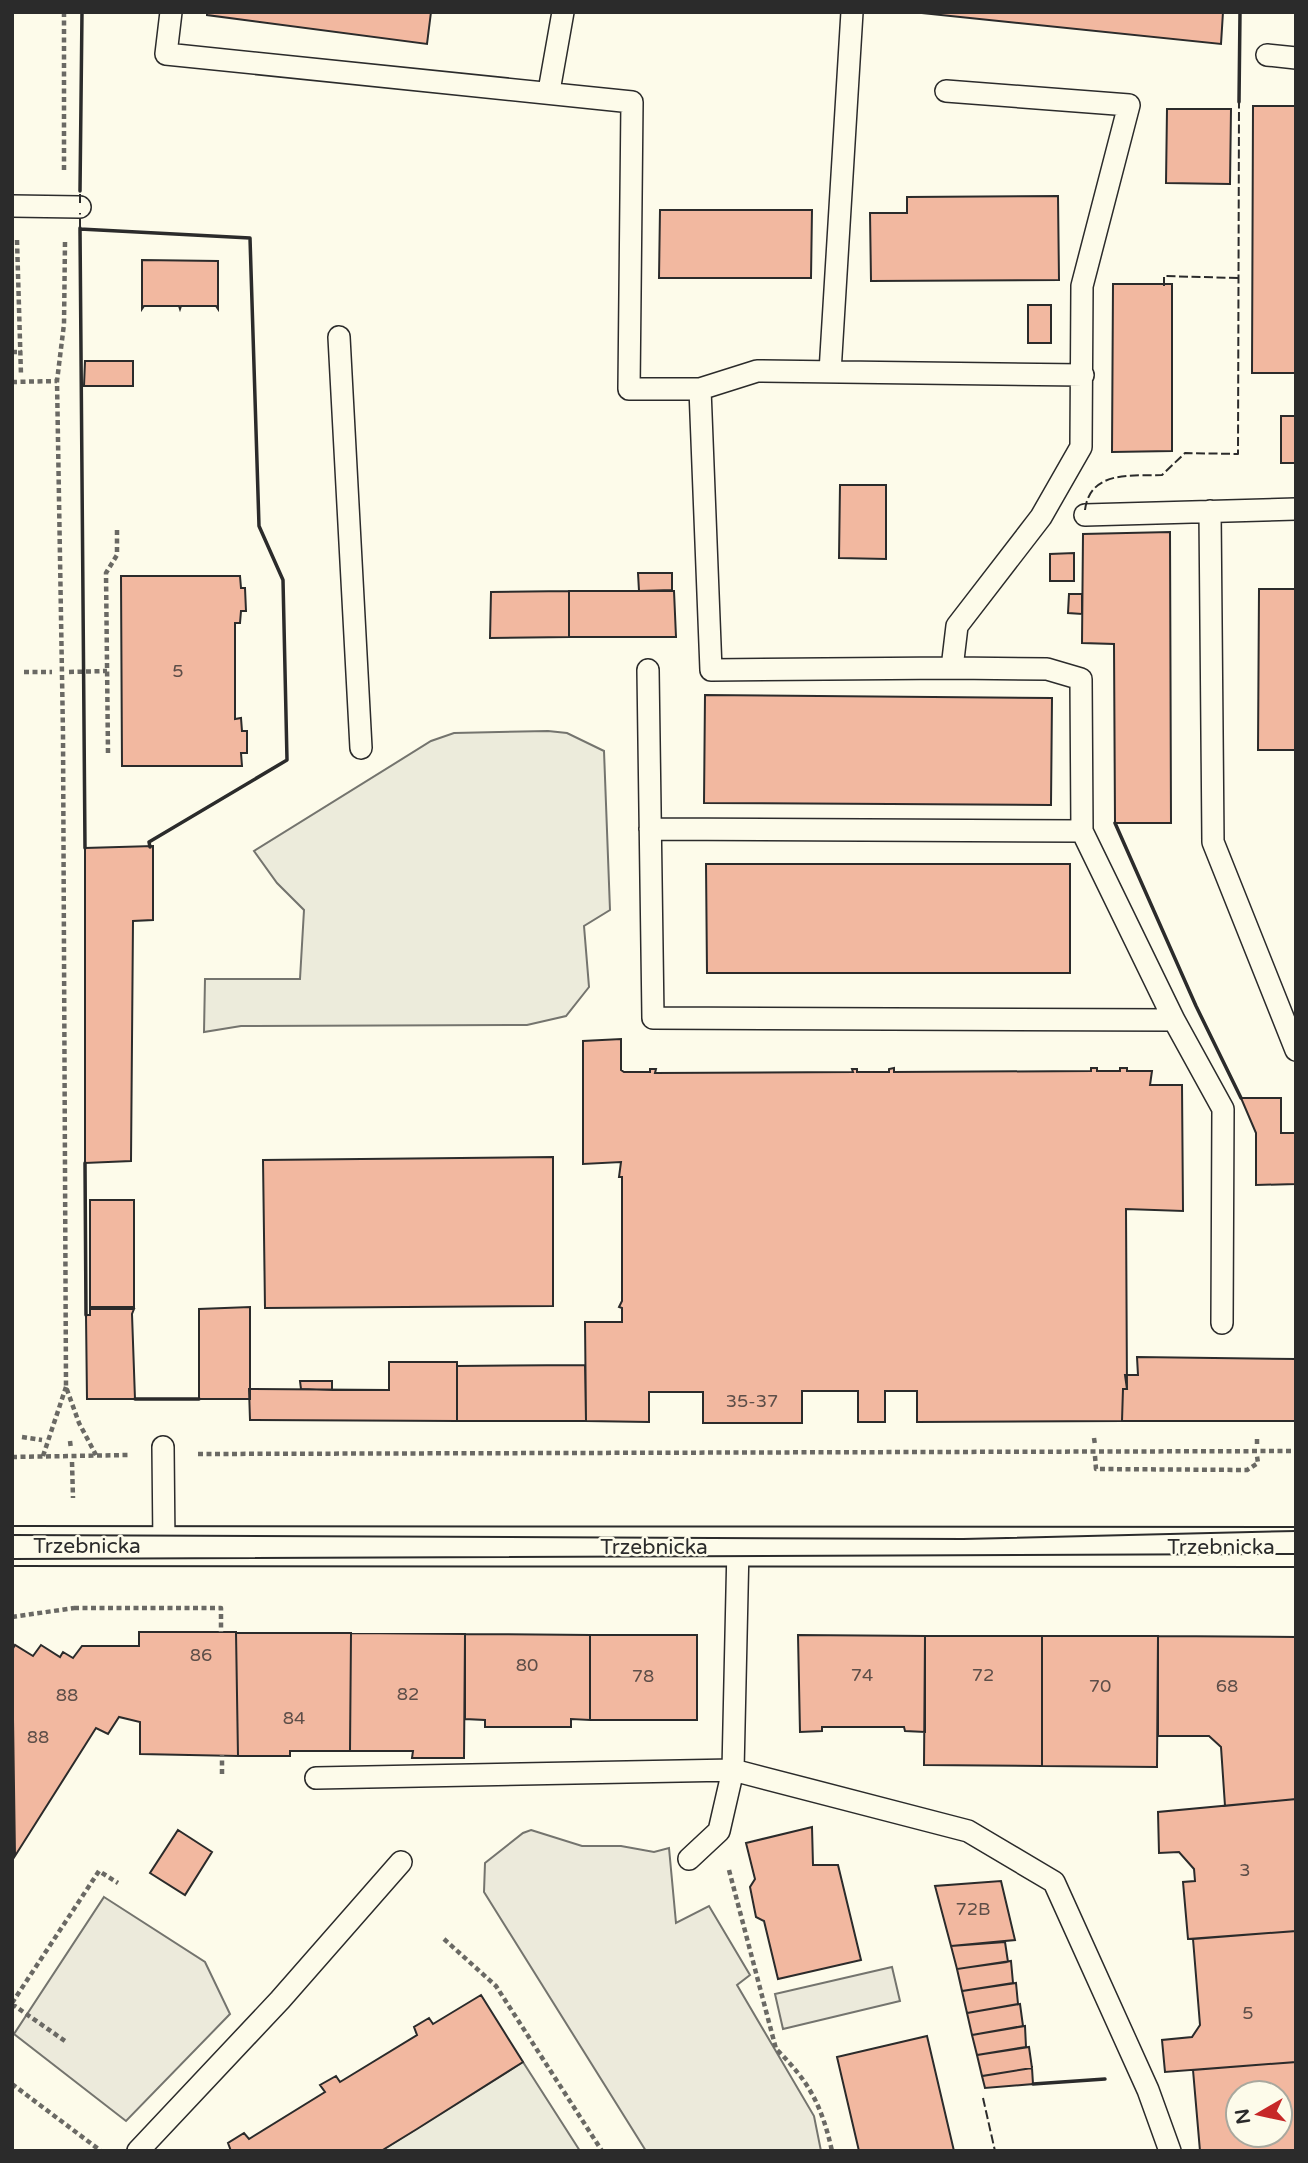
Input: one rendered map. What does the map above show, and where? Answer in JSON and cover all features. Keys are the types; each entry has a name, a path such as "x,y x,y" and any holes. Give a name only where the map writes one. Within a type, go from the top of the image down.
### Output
{"street":[{"name":"Trzebnicka","path":"12,1546 1296,1547"}],"lane":[{"path":"171,12 166,54 549,91 632,102 629,389 700,389 757,372 1083,375"},
{"path":"549,91 563,12"},
{"path":"830,372 852,12"},
{"path":"1267,55 1296,58"},
{"path":"946,91 1129,105 1082,286 1081,447 1041,517 957,626 952,668"},
{"path":"12,206 80,206"},
{"path":"339,337 360,748"},
{"path":"700,389 711,670 1047,669 1081,679 1082,831 1174,1020 1223,1109 1222,1323"},
{"path":"1085,515 1296,509"},
{"path":"1210,511 1213,842 1296,1050"},
{"path":"648,670 653,1018 1174,1020"},
{"path":"650,829 1082,831"},
{"path":"163,1451 164,1546"},
{"path":"689,1859 719,1831 733,1770 738,1547"},
{"path":"316,1779 733,1770 968,1831 1054,1882 1148,2090 1170,2151"},
{"path":"138,2151 271,2009 401,1862"}],"path":[{"path":"64,12 64,177"},
{"path":"17,230 21,375"},
{"path":"43,1456 66,1387 63,734 57,381 64,324 65,240"},
{"path":"12,352 22,352"},
{"path":"12,382 57,381"},
{"path":"107,753 106,573 117,555 117,527"},
{"path":"69,672 107,671"},
{"path":"24,672 52,672"},
{"path":"66,1387 79,1423 96,1455"},
{"path":"22,1437 43,1440"},
{"path":"1094,1438 1095,1445"},
{"path":"1257,1439 1257,1446"},
{"path":"71,1441 71,1450"},
{"path":"12,1457 163,1451 190,1454 1296,1451"},
{"path":"1095,1456 1096,1469 1247,1470 1258,1463 1257,1456"},
{"path":"72,1462 73,1499"},
{"path":"12,1617 74,1606 221,1608 221,1632"},
{"path":"222,1755 222,1774"},
{"path":"719,1831 776,2049 794,2066 823,2113 832,2151"},
{"path":"65,2041 12,2003 99,1871 118,1883"},
{"path":"444,1940 496,1986 603,2151"},
{"path":"12,2084 101,2151"}],"shaded area":[{"path":"454,733 567,733 604,751 610,910 584,926 589,987 566,1016 527,1025 241,1026 204,1032 205,979 300,979 304,910 277,883 254,851 431,741"},
{"path":"531,1830 582,1846 621,1846 654,1852 669,1848 676,1923 709,1906 750,1975 737,1985 814,2116 821,2151 646,2151 484,1892 485,1863 523,1833"},
{"path":"104,1897 205,1962 230,2014 126,2121 14,2034"},
{"path":"892,1967 900,2001 783,2029 775,1994"},
{"path":"523,2062 580,2151 381,2151"}],"building":[{"path":"207,12 431,12 427,44 207,15"},
{"path":"912,12 1223,12 1221,44"},
{"path":"1253,106 1296,106 1296,373 1252,373"},
{"path":"1167,109 1231,109 1230,184 1166,183"},
{"path":"1058,196 1059,280 871,281 870,213 907,213 907,197"},
{"path":"660,210 812,210 811,278 659,278"},
{"path":"142,260 218,261 218,309 216,306 181,306 180,309 179,306 144,306 142,309"},
{"path":"1113,284 1172,284 1172,451 1112,452"},
{"path":"1028,305 1051,305 1051,343 1028,343"},
{"path":"85,361 133,361 133,386 84,386"},
{"path":"1281,416 1296,416 1296,463 1281,463"},
{"path":"840,485 886,485 886,559 839,558"},
{"path":"1170,532 1171,823 1115,823 1114,644 1082,643 1083,534"},
{"path":"1074,553 1074,581 1050,581 1050,554"},
{"path":"638,573 672,573 672,590 639,591"},
{"path":"121,576 240,576 241,588 245,588 246,611 241,611 240,623 235,623 235,719 241,718 242,731 247,731 247,753 241,753 242,766 122,766"},
{"path":"1259,589 1296,589 1296,750 1258,750"},
{"path":"569,591 674,591 676,637 569,637"},
{"path":"569,591 569,637 490,638 491,592"},
{"path":"1069,594 1082,594 1082,614 1068,613"},
{"path":"705,695 1052,698 1051,805 704,803"},
{"path":"153,846 153,920 133,921 131,1161 85,1163 85,848"},
{"path":"706,864 1070,864 1070,973 707,973"},
{"path":"621,1039 621,1070 624,1072 650,1072 650,1069 656,1069 655,1073 853,1072 852,1069 857,1069 857,1072 889,1072 889,1069 894,1068 894,1072 1091,1071 1091,1068 1097,1068 1097,1071 1120,1071 1120,1068 1127,1068 1127,1071 1152,1071 1150,1085 1182,1085 1183,1211 1126,1209 1127,1389 1123,1389 1122,1421 917,1422 917,1391 885,1391 885,1422 858,1422 858,1391 802,1391 802,1423 703,1423 703,1392 649,1392 649,1422 586,1421 585,1322 622,1322 622,1308 619,1307 622,1301 622,1177 619,1177 621,1162 583,1164 583,1041"},
{"path":"1241,1098 1281,1098 1281,1133 1296,1133 1296,1184 1256,1185 1256,1133"},
{"path":"553,1157 553,1306 265,1308 263,1160"},
{"path":"90,1200 134,1200 134,1307 90,1307"},
{"path":"250,1307 250,1399 199,1399 199,1309"},
{"path":"90,1309 134,1309 135,1399 87,1399 86,1315 90,1315"},
{"path":"1137,1357 1296,1359 1296,1421 1122,1421 1123,1389 1127,1389 1125,1375 1138,1375"},
{"path":"389,1362 457,1362 457,1421 250,1420 249,1389 389,1390"},
{"path":"585,1365 586,1421 457,1421 457,1366"},
{"path":"300,1381 332,1381 332,1390 301,1389"},
{"path":"139,1632 236,1632 238,1756 140,1754 140,1722 119,1717 108,1734 96,1728 15,1856 12,1650 15,1645 33,1656 41,1645 60,1657 63,1652 73,1658 82,1646 139,1646"},
{"path":"236,1633 351,1633 350,1751 290,1751 290,1756 238,1756"},
{"path":"351,1633 465,1634 464,1758 412,1758 413,1751 350,1751"},
{"path":"465,1634 590,1635 590,1720 571,1719 571,1727 485,1727 485,1720 465,1719"},
{"path":"590,1635 697,1635 697,1720 590,1720"},
{"path":"798,1635 925,1636 925,1732 905,1731 904,1727 822,1727 822,1731 800,1732"},
{"path":"925,1636 1042,1636 1042,1766 924,1765"},
{"path":"1042,1636 1158,1636 1157,1767 1042,1766"},
{"path":"1158,1636 1296,1637 1296,1799 1225,1806 1221,1747 1209,1736 1158,1736"},
{"path":"1296,1799 1296,1931 1188,1939 1183,1882 1195,1881 1194,1869 1179,1852 1159,1853 1158,1812"},
{"path":"812,1827 813,1865 838,1865 861,1960 778,1979 764,1921 756,1917 750,1887 755,1879 746,1843"},
{"path":"178,1830 212,1852 185,1895 150,1873"},
{"path":"1001,1881 1015,1940 951,1946 935,1886"},
{"path":"1296,1931 1296,2062 1165,2072 1162,2040 1192,2037 1200,2025 1193,1939"},
{"path":"1005,1942 1008,1962 957,1969 951,1946"},
{"path":"1011,1961 1013,1983 962,1991 957,1969"},
{"path":"1016,1983 1018,2004 967,2013 962,1991"},
{"path":"481,1995 523,2062 417,2129 381,2151 231,2151 228,2143 244,2133 249,2139 325,2092 320,2085 336,2076 340,2082 417,2035 414,2027 429,2018 433,2024"},
{"path":"1020,2004 1023,2026 972,2035 967,2013"},
{"path":"1025,2026 1026,2047 977,2055 972,2035"},
{"path":"927,2036 954,2151 859,2151 837,2057"},
{"path":"1029,2047 1032,2068 982,2076 977,2055"},
{"path":"1296,2062 1296,2151 1200,2151 1193,2070"},
{"path":"1032,2068 1033,2084 985,2088 982,2076"}],"tram line":[{"path":"12,1535 963,1539 1296,1531"},
{"path":"12,1559 1296,1554"}],"fence":[{"path":"1085,510 1095,488 1114,478 1162,475 1185,453 1238,454 1239,102"},
{"path":"80,191 80,203"},
{"path":"80,213 80,227"},
{"path":"1164,286 1164,276 1239,278"},
{"path":"983,2098 995,2151"}],"wall":[{"path":"80,191 82,12"},
{"path":"1239,102 1240,12"},
{"path":"80,228 85,848"},
{"path":"80,229 250,238 259,526 283,580 287,760 149,842 150,847"},
{"path":"1115,823 1196,1006 1241,1098"},
{"path":"85,1163 86,1315"},
{"path":"135,1399 199,1399"},
{"path":"1033,2084 1105,2079"}]}
